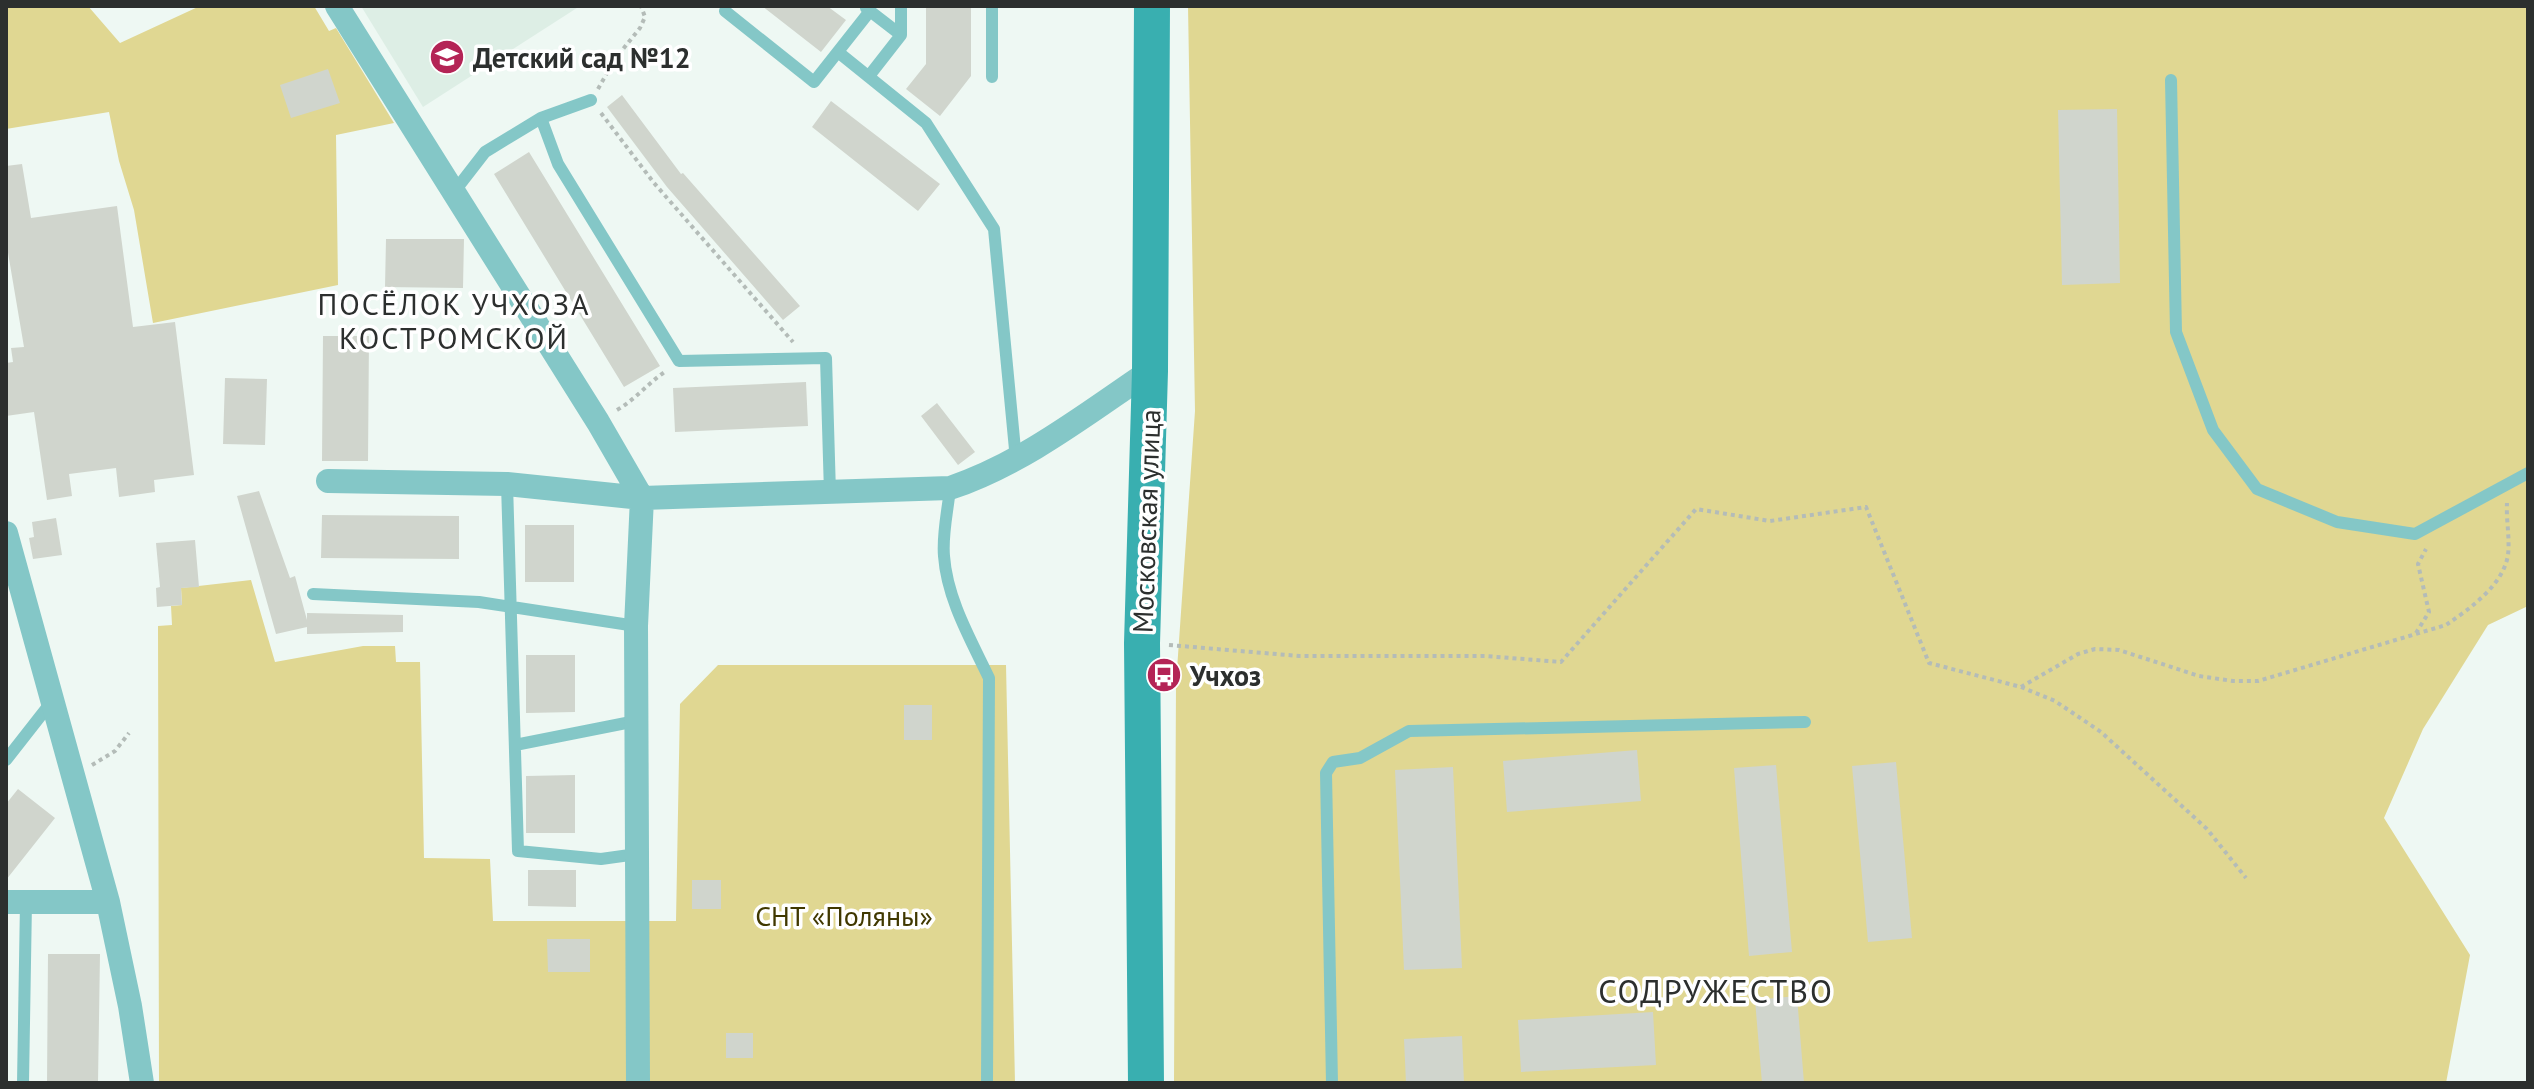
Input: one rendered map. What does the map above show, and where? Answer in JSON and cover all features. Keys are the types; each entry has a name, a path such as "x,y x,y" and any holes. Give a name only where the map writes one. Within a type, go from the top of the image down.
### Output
{"main road":[{"name":"Московская улица","path":"1146,1083 1142,643 1150,371 1152,6"}],"street":[{"path":"337,6 598,422 642,498 636,626 638,1083"},
{"path":"328,481 507,484 642,498 950,488 983,477 1016,460 1150,371"},
{"path":"6,533 108,902 130,1006 142,1083"},
{"path":"16,902 108,902"}],"lane":[{"path":"869,76 901,35 901,6"},
{"path":"992,6 992,77"},
{"path":"725,11 814,82 867,8 901,35"},
{"path":"838,52 926,123 994,229 1016,460"},
{"path":"2171,80 2176,332 2213,430 2257,489 2337,522 2415,534 2528,473"},
{"path":"454,192 485,152 541,118 591,100"},
{"path":"541,118 558,164 679,361 826,358 830,493"},
{"path":"507,484 518,851 601,859 637,854"},
{"path":"950,488 944,553 946,573 954,600 989,678 987,1083"},
{"path":"313,594 479,602 636,626"},
{"path":"8,754 53,700"},
{"path":"515,745 636,721"},
{"path":"1332,1083 1326,773 1333,762 1360,758 1409,731 1805,722"},
{"path":"16,902 23,1083"}],"path":[{"path":"641,6 645,17 640,28 615,59 591,100 654,183 807,358"},
{"path":"598,422 635,400 651,381 679,361"},
{"path":"2021,687 2078,654 2095,649 2119,650 2199,676 2258,681 2446,625 2485,594 2500,574 2508,556 2508,485"},
{"path":"1142,643 1299,656 1485,656 1561,662 1696,509 1770,521 1866,507 1929,663 2021,687 2055,701 2101,732 2207,829 2246,878"},
{"path":"2416,634 2429,612 2418,564 2439,521"},
{"path":"77,791 92,766 115,751 129,733"}],"shaded area":[{"name":"Детский сад №12","path":"361,6 580,6 423,107"}],"green space":[{"path":"6,6 88,6 120,43 200,6 314,6 329,31 336,28 394,123 336,135 338,285 153,323 134,210 119,161 109,112 6,129"},
{"path":"1188,6 2528,6 2528,606 2488,625 2423,729 2384,818 2470,955 2446,1083 1174,1083 1176,684 1195,411"},
{"name":"СНТ «Поляны»","path":"251,580 275,662 363,646 395,646 396,662 420,662 424,858 490,859 493,921 676,921 680,704 718,665 1006,665 1015,1083 159,1083 158,626 172,625 171,606 182,605 181,588"}],"building":[{"path":"762,6 827,6 846,20 821,52"},
{"path":"926,6 971,6 971,76 940,116 906,89 926,64"},
{"path":"328,69 340,103 291,118 280,85"},
{"path":"622,95 681,174 800,306 783,320 667,187 607,107"},
{"path":"831,101 940,184 918,211 812,127"},
{"path":"2117,109 2120,283 2062,285 2058,110"},
{"path":"529,152 660,366 624,387 494,174"},
{"path":"22,164 31,218 117,206 133,327 175,322 194,475 154,480 155,492 119,497 116,468 69,474 72,496 47,500 34,412 6,416 6,363 13,362 11,348 24,347 6,241 6,166"},
{"path":"386,239 464,239 463,288 385,287"},
{"path":"323,336 369,336 368,461 322,461"},
{"path":"225,378 267,379 265,445 223,444"},
{"path":"806,382 808,426 675,432 673,388"},
{"path":"937,403 975,452 958,465 921,416"},
{"path":"259,491 290,578 295,576 307,620 307,613 403,615 403,632 307,634 307,627 276,634 237,496"},
{"path":"322,515 459,516 459,559 321,558"},
{"path":"56,518 62,555 33,559 29,538 34,537 32,522"},
{"path":"525,525 574,525 574,582 525,582"},
{"path":"195,540 199,587 181,588 182,605 157,607 156,588 160,587 156,543"},
{"path":"526,655 575,655 575,712 526,713"},
{"path":"904,705 932,705 932,740 904,740"},
{"path":"1637,750 1641,801 1507,812 1503,761"},
{"path":"1896,762 1912,938 1868,942 1852,766"},
{"path":"1776,765 1792,952 1749,956 1734,768"},
{"path":"1453,767 1462,968 1404,970 1395,770"},
{"path":"575,775 575,833 526,833 526,776"},
{"path":"18,789 55,818 6,880 6,804"},
{"path":"528,870 576,870 576,907 528,906"},
{"path":"692,880 721,880 721,909 692,909"},
{"path":"547,939 590,939 590,972 548,972"},
{"path":"48,954 100,954 98,1083 47,1083"},
{"path":"1797,996 1804,1083 1762,1083 1755,1000"},
{"path":"1653,1012 1656,1065 1521,1072 1518,1020"},
{"path":"726,1033 753,1033 753,1058 726,1058"},
{"path":"1462,1036 1464,1083 1406,1083 1404,1039"}],"place":[{"name":"Детский сад №12","path":"447,57"},
{"name":"Учхоз","path":"1164,675"}],"district":[{"name":"ПОСЁЛОК УЧХОЗА КОСТРОМСКОЙ","path":"454,320"},
{"name":"СОДРУЖЕСТВО","path":"1716,991"}]}
